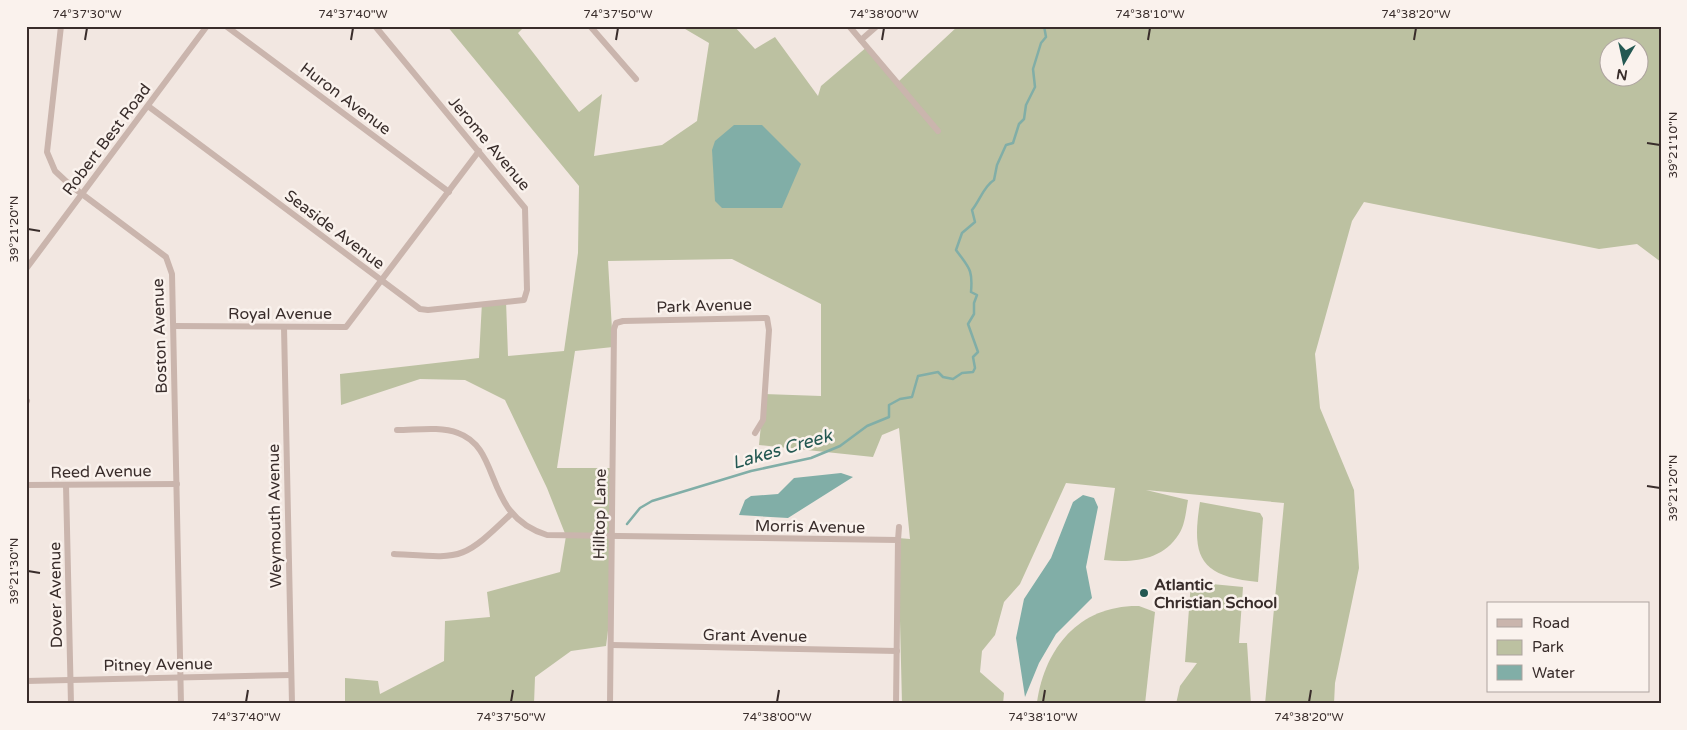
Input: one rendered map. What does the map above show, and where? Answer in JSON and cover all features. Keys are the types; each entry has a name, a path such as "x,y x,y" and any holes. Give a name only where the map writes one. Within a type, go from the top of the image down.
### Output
{"street":[{"name":"Boston Avenue","path":"61,26 47,152 55,171 82,194 166,257 172,274 182,704"},
{"name":"Robert Best Road","path":"26,269 208,26"},
{"name":"Huron Avenue","path":"226,26 449,192"},
{"name":"Jerome Avenue","path":"375,26 479,151 526,211 526,298"},
{"path":"590,26 636,79"},
{"path":"849,26 938,131"},
{"path":"861,40 876,26"},
{"name":"Seaside Avenue","path":"148,106 417,307 425,310 518,301 526,298"},
{"name":"Royal Avenue","path":"174,326 346,327 479,151"},
{"name":"Park Avenue","path":"615,325 623,321 767,318 769,330 763,420 755,433"},
{"name":"Hilltop Lane","path":"610,704 615,325"},
{"name":"Weymouth Avenue","path":"284,327 292,704"},
{"path":"394,554 449,558 465,554 483,541 511,514 501,498 482,454 469,439 449,431 397,430"},
{"name":"Reed Avenue","path":"26,485 177,484"},
{"name":"Dover Avenue","path":"66,485 71,704"},
{"name":"Morris Avenue","path":"511,514 531,528 548,535 898,540"},
{"path":"896,704 899,527"},
{"name":"Grant Avenue","path":"612,645 897,651"},
{"name":"Pitney Avenue","path":"26,680 291,675"}],"green space":[{"path":"447,26 525,26 518,33 579,112 602,94 594,156 662,145 697,121 709,43 680,26 734,26 755,49 775,37 818,96 821,86 868,46 899,81 958,26 1661,26 1661,262 1637,244 1599,249 1364,202 1352,221 1315,354 1320,408 1354,490 1359,568 1335,683 1334,704 1265,704 1284,503 1146,490 1188,500 1184,522 1179,534 1164,550 1155,555 1136,560 1104,560 1115,488 1066,483 1020,584 1004,602 995,635 982,651 980,672 1004,693 1003,704 902,704 898,538 910,539 899,428 882,435 873,457 759,445 764,394 821,396 821,304 732,259 608,261 613,347 575,351 557,468 613,468 611,607 606,646 571,651 535,677 534,704 345,704 345,678 378,681 380,694 444,661 445,621 490,617 487,592 560,572 566,536 547,488 505,400 465,380 420,379 341,405 340,374 479,358 482,302 506,301 508,356 564,351 578,253 579,186"},
{"path":"1200,502 1260,513 1263,518 1258,582 1223,575 1212,569 1204,561 1199,550 1197,537"},
{"path":"1191,582 1243,587 1239,643 1247,643 1251,704 1176,704 1180,686 1197,663 1185,662"},
{"path":"1139,606 1155,612 1145,704 1037,702 1041,682 1048,664 1057,647 1069,633 1083,621 1099,613 1118,608"}],"water":[{"path":"734,125 762,125 801,164 782,208 722,208 715,201 712,150 715,141"},
{"path":"841,473 853,477 788,518 739,515 745,500 751,496 778,494 794,478"},
{"path":"1083,495 1094,498 1098,507 1086,567 1092,598 1056,634 1039,663 1025,697 1016,638 1024,599 1051,558 1073,502"}],"waterway":[{"name":"Lakes Creek","path":"627,524 640,508 652,501 751,471 811,458 840,446 867,426 889,417 889,405 900,399 912,397 918,376 938,372 943,377 953,379 962,373 973,372 975,368 973,357 978,352 968,324 974,314 974,303 977,295 971,292 971,273 956,250 962,233 975,222 972,210 985,189 994,180 997,165 1006,145 1013,143 1019,124 1024,119 1026,105 1035,87 1033,69 1041,43 1046,37 1044,26"}],"place":[{"name":"Atlantic Christian School","path":"1144,593"}]}
